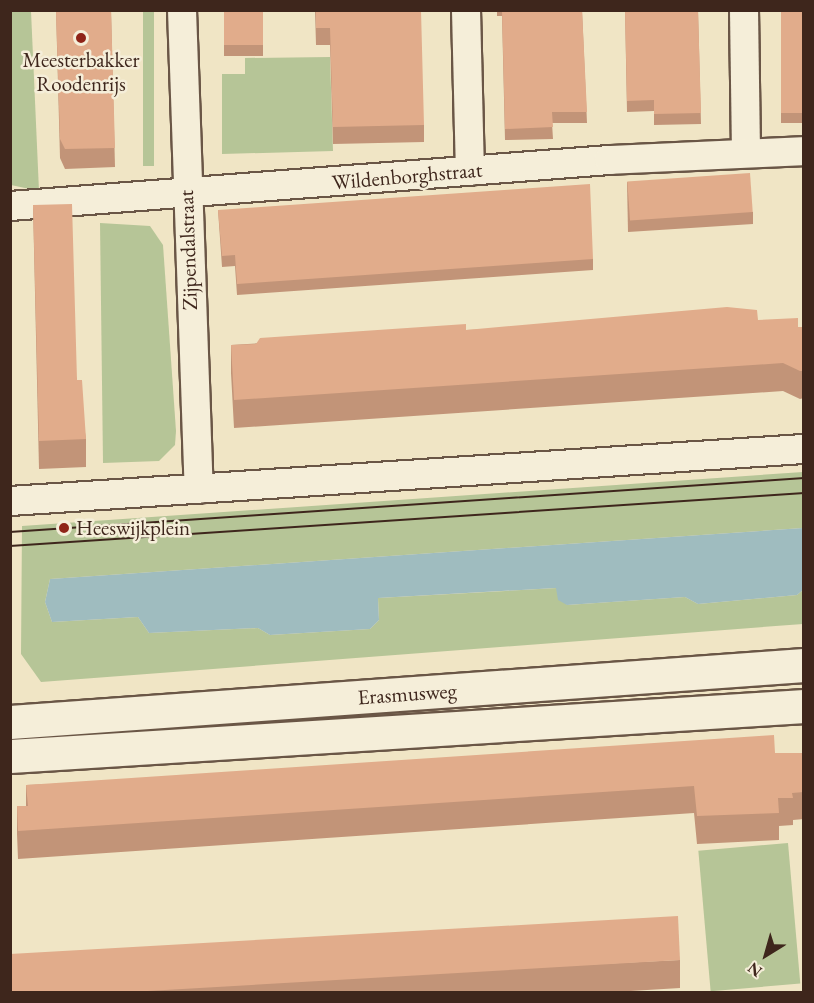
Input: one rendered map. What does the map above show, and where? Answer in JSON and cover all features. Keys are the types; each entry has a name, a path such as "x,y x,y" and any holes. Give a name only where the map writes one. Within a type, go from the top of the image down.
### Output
{"main road":[{"name":"Erasmusweg","path":"10,722 804,665"},
{"name":"Erasmusweg","path":"10,756 804,706"}],"street":[{"name":"Zijpendalstraat","path":"182,10 185,195 199,489"},
{"path":"466,10 470,171"},
{"path":"744,10 746,152"},
{"name":"Wildenborghstraat","path":"10,207 470,171 746,152 804,151"},
{"path":"10,501 804,448"}],"green space":[{"path":"11,11 31,11 39,191 11,185"},
{"path":"143,11 154,11 154,166 143,166"},
{"path":"330,57 333,151 222,154 222,74 245,74 245,58"},
{"path":"100,223 150,226 163,245 176,431 175,445 159,461 103,463"},
{"path":"803,472 803,528 50,579 45,602 52,622 138,617 149,633 258,628 270,635 370,629 379,620 378,598 557,588 567,605 685,597 698,604 797,595 803,590 803,624 41,682 21,654 22,526"},
{"path":"788,843 800,983 711,991 698,851"}],"water":[{"path":"803,528 803,590 797,595 698,604 685,597 567,605 558,600 556,588 378,598 379,620 370,629 270,635 258,628 149,633 138,617 52,622 45,602 50,579"}],"building":[{"path":"56,10 111,10 115,148 65,149 60,139"},
{"path":"224,10 263,10 263,45 224,45"},
{"path":"316,10 421,10 424,125 333,127 330,28 316,28"},
{"path":"502,10 582,10 587,112 552,112 553,127 505,129"},
{"path":"625,10 698,10 701,113 654,114 654,100 627,101"},
{"path":"781,10 804,10 804,113 781,113"},
{"path":"750,173 753,212 630,220 627,182"},
{"path":"590,184 593,259 237,284 235,255 222,256 218,210"},
{"path":"72,204 77,380 82,380 86,439 39,441 33,205"},
{"path":"727,307 757,310 758,320 798,318 798,327 804,327 804,371 783,363 234,400 231,345 256,344 260,338 466,324 466,330"},
{"path":"774,735 775,753 804,753 804,792 792,793 793,798 778,798 779,813 697,816 694,786 18,831 17,806 28,806 26,785"},
{"path":"678,916 680,960 113,993 10,993 10,954"}],"tram line":[{"path":"10,532 804,478"},
{"path":"10,546 804,493"}],"place":[{"name":"Meesterbakker Roodenrijs","path":"81,38"},
{"name":"Heeswijkplein","path":"64,528"}]}
